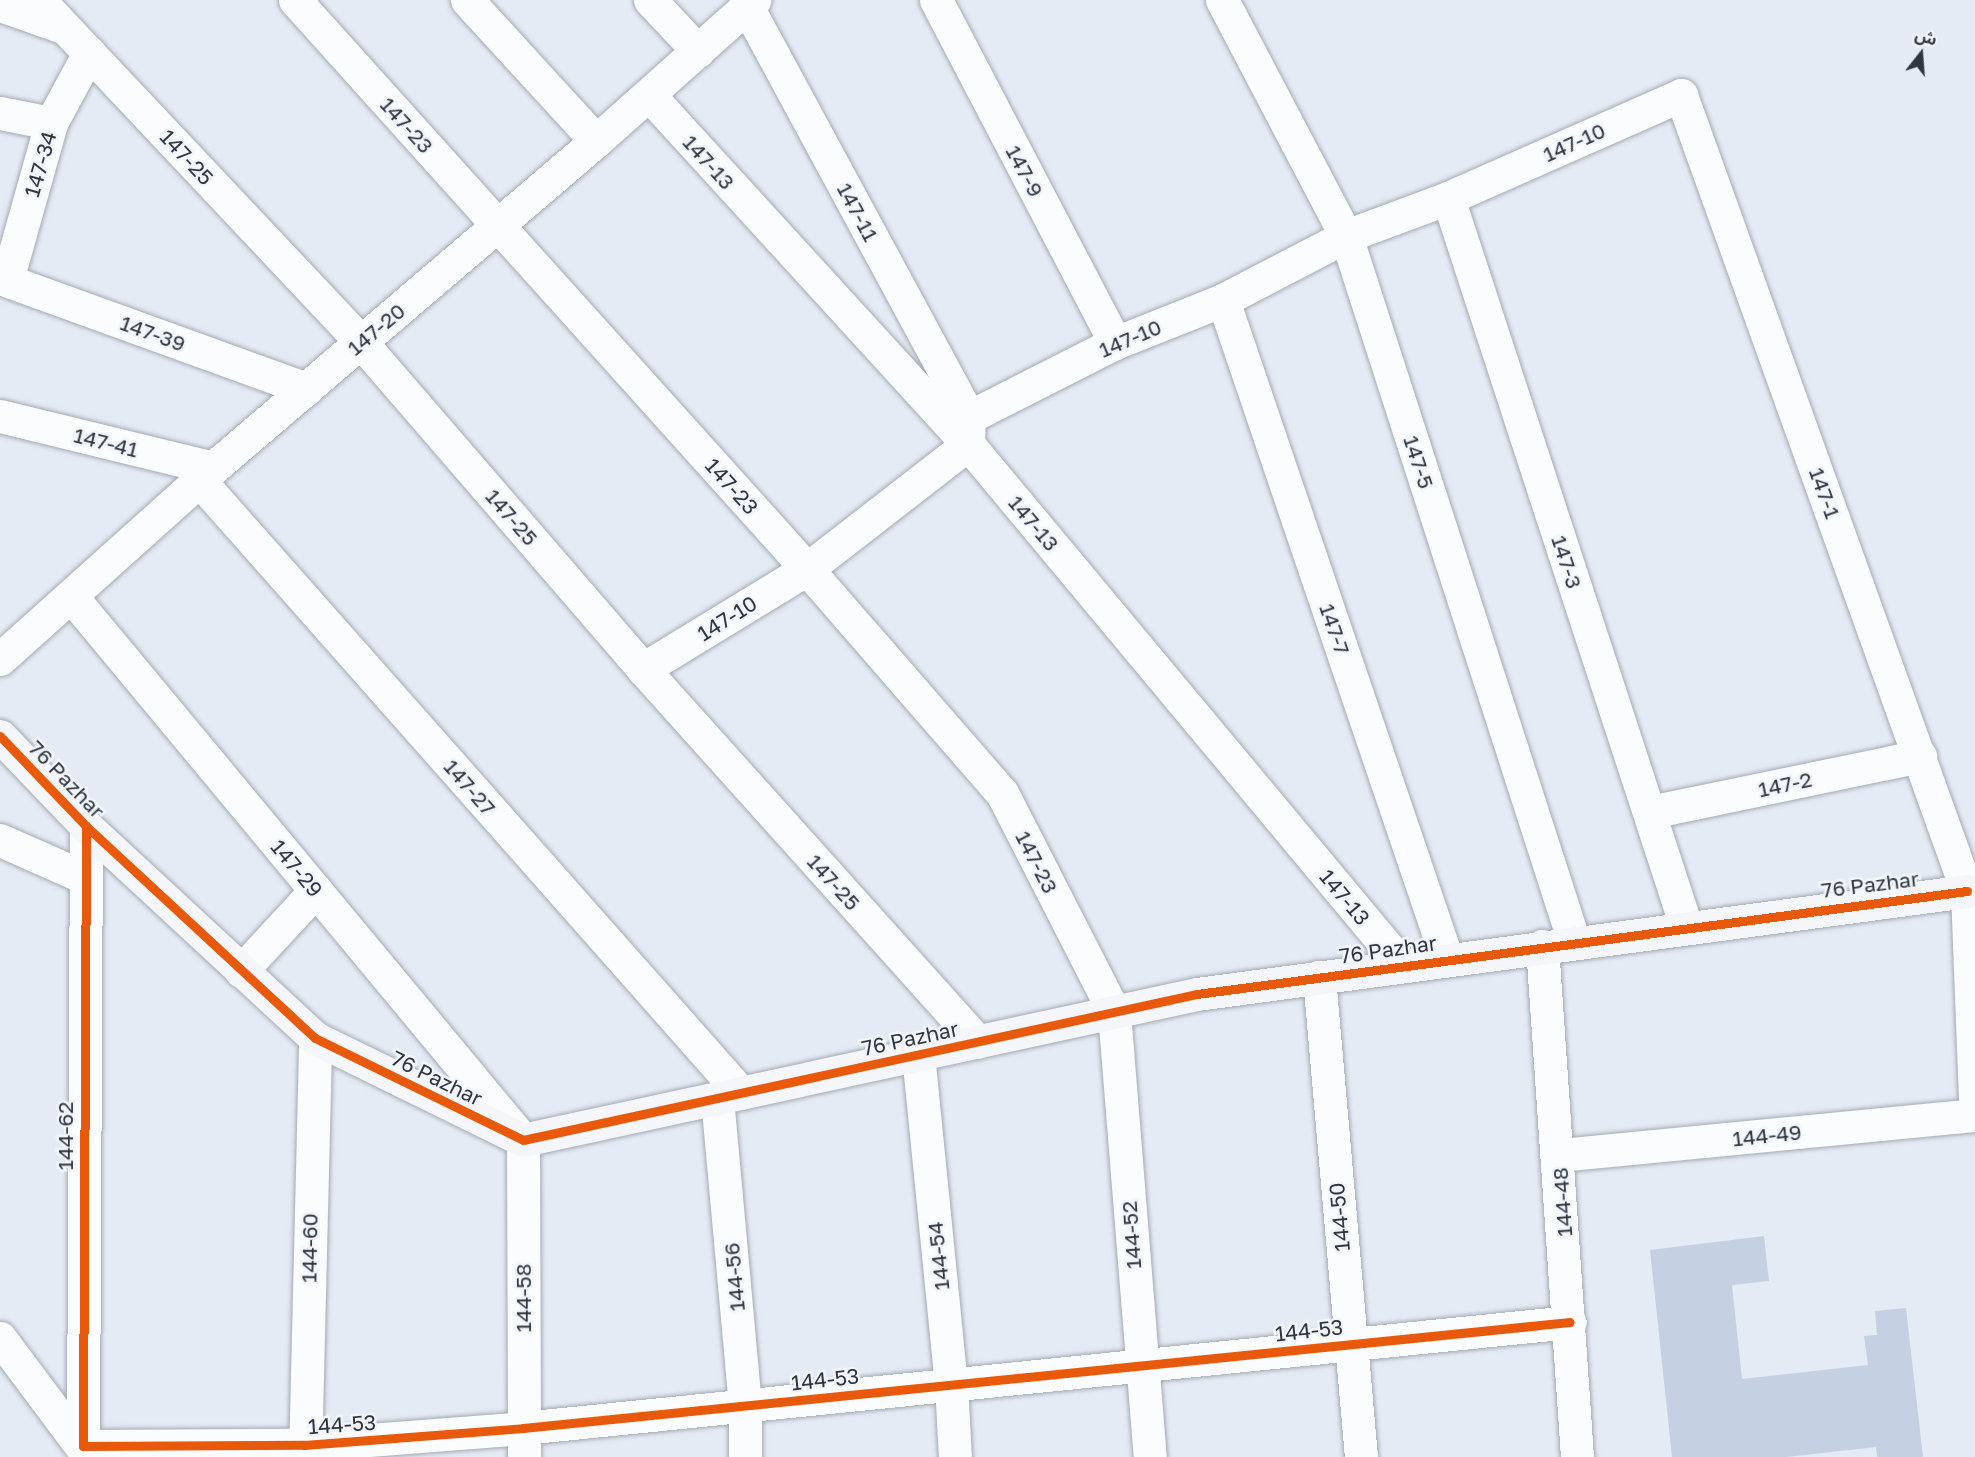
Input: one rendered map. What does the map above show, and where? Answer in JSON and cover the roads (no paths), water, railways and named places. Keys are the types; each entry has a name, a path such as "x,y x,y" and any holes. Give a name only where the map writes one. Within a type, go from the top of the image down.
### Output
{"street":[{"name":"147-25","path":"39,0 360,341 643,669 978,1042"},
{"name":"147-23","path":"295,0 807,569 1002,793 1114,1012"},
{"path":"467,0 596,141"},
{"path":"650,0 698,51"},
{"name":"147-9","path":"936,0 1115,343"},
{"name":"147-5","path":"1222,0 1346,236 1574,942"},
{"name":"147-20","path":"0,659 206,474 498,226 649,95 750,3"},
{"name":"147-11","path":"750,3 968,431"},
{"path":"0,4 66,28"},
{"name":"147-34","path":"3,279 51,123 89,53"},
{"name":"147-13","path":"649,95 968,431 1402,966"},
{"name":"147-10","path":"643,669 807,569 968,431 1115,343 1223,300 1346,236 1448,198 1681,95"},
{"name":"147-1","path":"1681,95 1967,891 1975,1097"},
{"path":"0,113 51,123"},
{"name":"147-3","path":"1448,198 1686,926"},
{"name":"147-39","path":"3,279 306,389"},
{"name":"147-7","path":"1223,300 1447,959"},
{"name":"147-41","path":"0,416 206,474"},
{"name":"147-27","path":"206,474 729,1095"},
{"name":"147-29","path":"71,596 523,1140"},
{"name":"76 Pazhar","path":"0,736 86,826 315,1038 523,1140 1197,994 1686,926 1967,891"},
{"name":"147-2","path":"1650,812 1920,756"},
{"name":"144-62","path":"86,826 84,877 86,1452"},
{"path":"0,840 84,877"},
{"path":"241,971 316,890"},
{"name":"144-48","path":"1542,946 1570,1322 1577,1457"},
{"name":"144-50","path":"1319,977 1361,1457"},
{"name":"144-52","path":"1114,1012 1150,1457"},
{"name":"144-60","path":"304,1451 315,1038"},
{"name":"144-54","path":"918,1054 951,1384 955,1457"},
{"name":"144-56","path":"729,1095 745,1405 745,1457"},
{"name":"144-49","path":"1558,1155 1975,1115"},
{"name":"144-58","path":"523,1140 523,1442"},
{"name":"144-53","path":"86,1452 304,1451 523,1442 745,1405 1570,1322"},
{"path":"0,1338 86,1452"}]}
